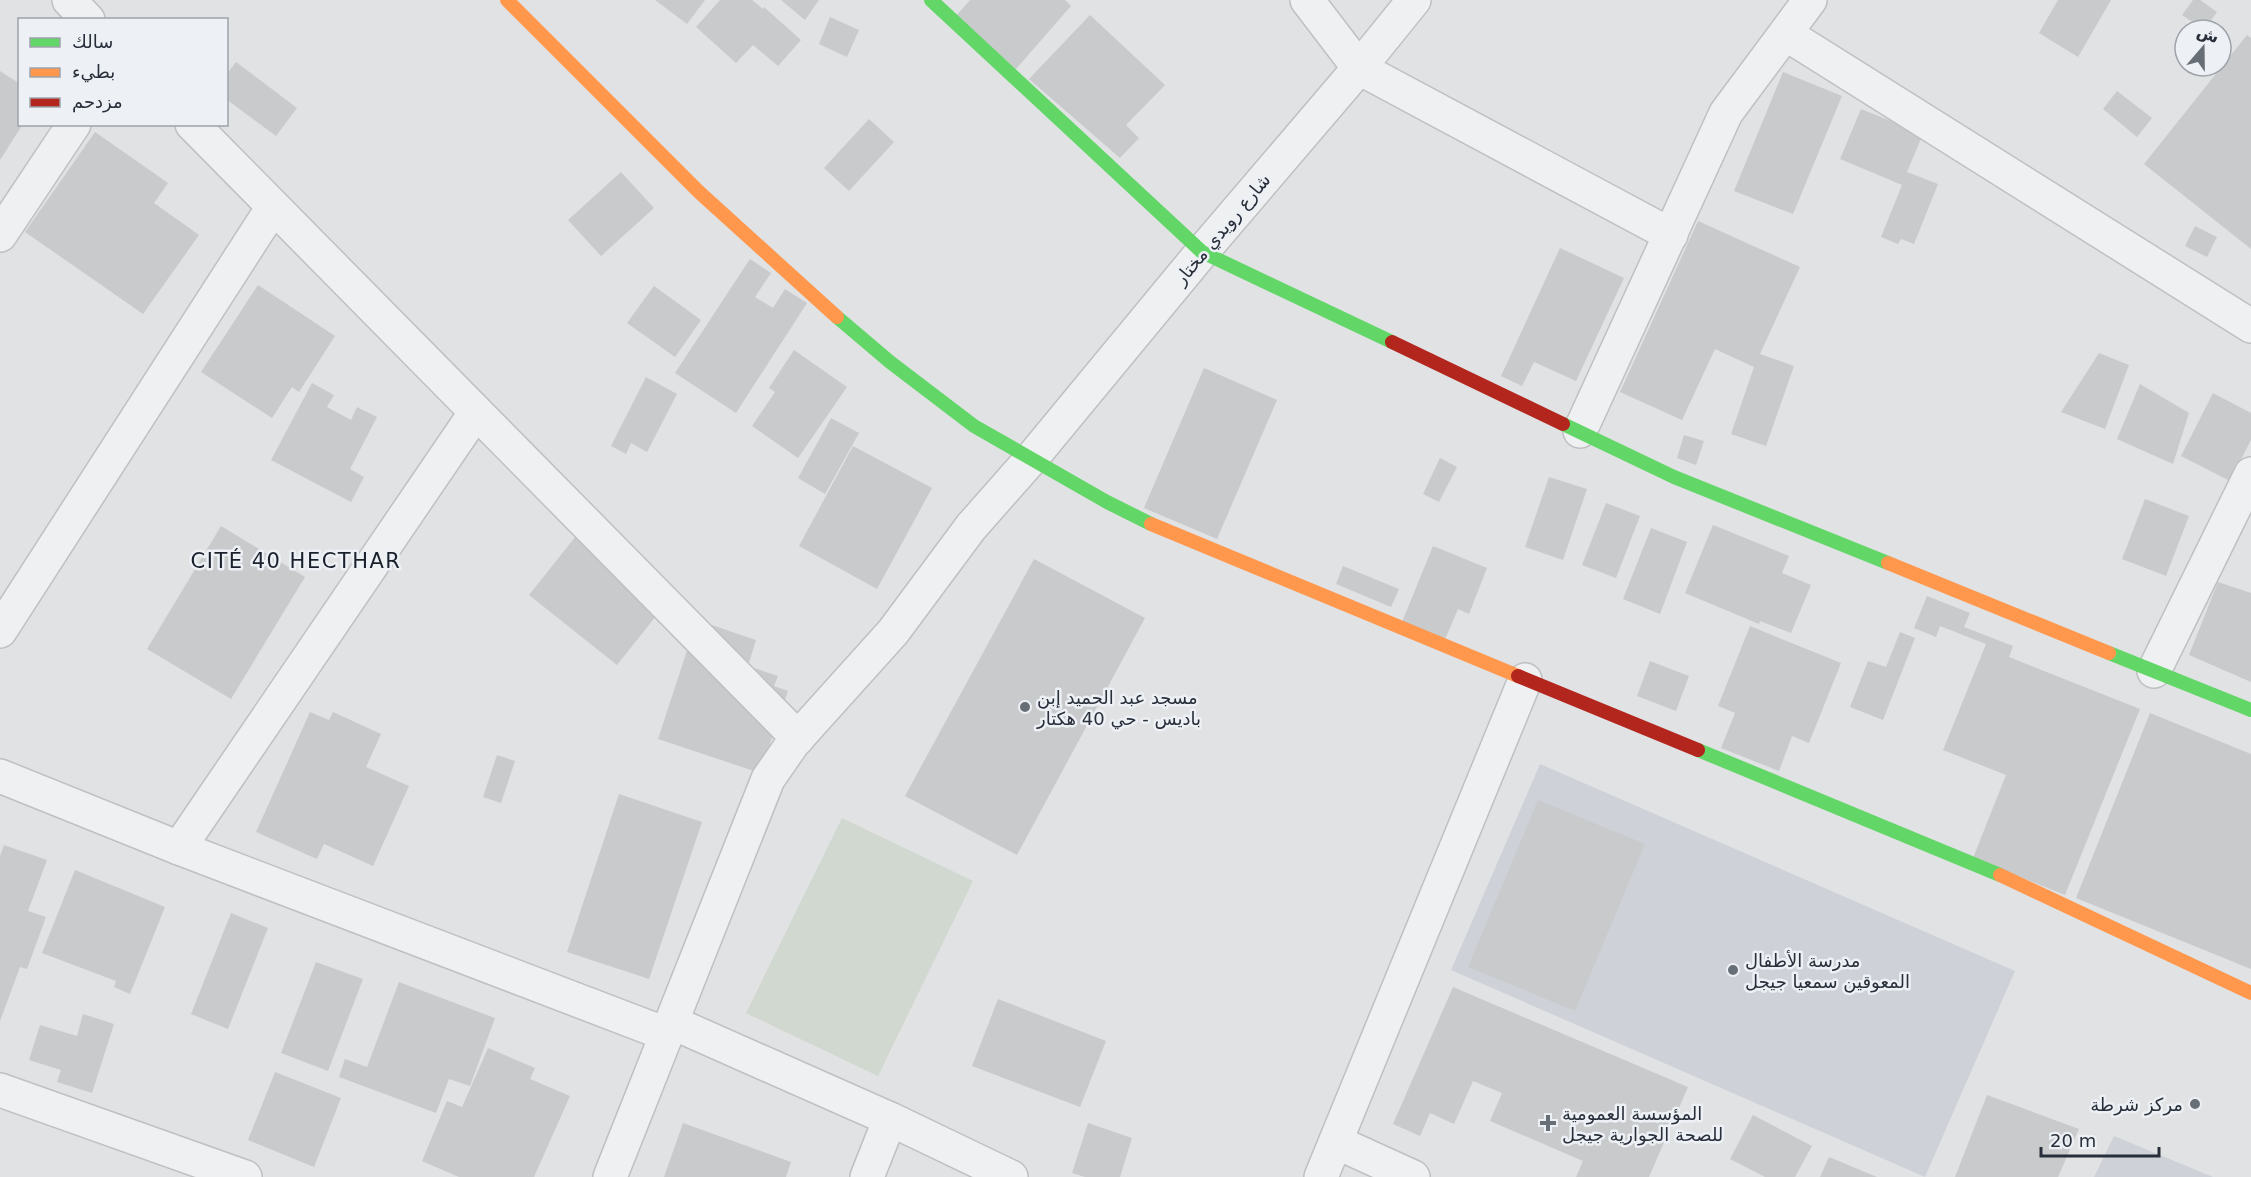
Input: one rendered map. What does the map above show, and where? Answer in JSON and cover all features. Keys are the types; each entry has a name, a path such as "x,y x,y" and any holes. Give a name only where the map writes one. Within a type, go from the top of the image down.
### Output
{"main road":[{"path":"507,0 699,192 831,312 929,393 974,426 1031,459 1107,502 1168,531 2019,883 2251,993"},
{"path":"931,0 1202,252 1674,477 2251,710"}],"street":[{"path":"69,0 86,18"},
{"path":"1307,0 1359,68 1671,235"},
{"name":"شارع رويدي مختار","path":"610,1177 768,779 798,738 893,632 971,527 1031,459 1414,0"},
{"path":"1580,431 1726,113 1810,0"},
{"path":"1786,34 2251,326"},
{"path":"0,235 73,126"},
{"path":"194,126 798,738"},
{"path":"0,631 273,207"},
{"path":"179,848 476,412"},
{"path":"2154,671 2251,474"},
{"path":"1321,1177 1525,680"},
{"path":"0,776 179,848 668,1028 890,1119 1011,1177"},
{"path":"0,1090 245,1177"},
{"path":"867,1177 890,1119"},
{"path":"1336,1143 1413,1177"}],"shaded area":[{"name":"مدرسة الأطفال المعوقين سمعيا جيجل","path":"1540,764 2015,971 1925,1177 1451,970"},
{"path":"842,818 973,881 878,1076 746,1013"},
{"path":"2114,1136 2213,1177 2094,1177"}],"building":[{"path":"655,0 705,0 687,24"},
{"path":"720,0 752,0 763,9 764,7 801,40 778,66 753,45 736,63 696,27"},
{"path":"781,0 819,0 805,20"},
{"path":"970,0 1065,0 1071,6 1016,69 956,16"},
{"path":"2058,0 2111,0 2078,57 2039,33"},
{"path":"2193,0 2200,0 2217,12 2213,18 2186,18 2182,15"},
{"path":"1090,15 1165,85 1126,125 1139,138 1120,158 1029,79"},
{"path":"830,17 859,30 847,57 819,44"},
{"path":"2247,35 2251,38 2251,249 2144,164 2213,78 2233,78 2233,53"},
{"path":"236,62 297,108 276,136 228,100 228,72"},
{"path":"0,71 18,83 18,126 22,126 0,160"},
{"path":"1783,72 1842,96 1793,214 1734,191"},
{"path":"2117,91 2152,118 2137,137 2103,109"},
{"path":"1861,109 1923,134 1907,172 1938,184 1914,244 1901,239 1898,244 1881,237 1902,185 1840,159"},
{"path":"869,119 894,142 849,191 824,168"},
{"path":"95,132 168,183 154,203 199,235 143,314 25,232"},
{"path":"621,172 654,208 601,256 568,220"},
{"path":"1698,221 1800,267 1760,354 1794,366 1766,446 1731,434 1754,367 1715,349 1682,420 1620,392"},
{"path":"2195,226 2217,237 2207,257 2185,246"},
{"path":"1560,248 1624,278 1576,381 1534,362 1522,386 1501,376"},
{"path":"750,259 771,273 755,297 773,308 785,289 807,303 736,413 675,373"},
{"path":"258,285 335,336 299,392 292,387 272,418 201,372"},
{"path":"654,286 701,320 675,357 627,323"},
{"path":"794,350 847,387 798,458 752,426 775,392 769,388"},
{"path":"2099,353 2129,365 2105,429 2061,412"},
{"path":"1204,368 1277,400 1217,539 1144,508"},
{"path":"646,377 677,394 647,452 631,443 626,454 611,446"},
{"path":"312,383 334,395 327,407 351,420 357,407 377,417 350,469 364,477 351,502 271,460"},
{"path":"2140,384 2189,413 2173,464 2117,439"},
{"path":"2213,393 2251,413 2251,440 2230,481 2181,456"},
{"path":"831,418 859,433 825,494 798,478"},
{"path":"1684,435 1704,441 1696,465 1677,458"},
{"path":"853,446 932,488 877,589 799,546"},
{"path":"1440,458 1457,467 1439,502 1423,494"},
{"path":"1549,477 1587,489 1563,560 1525,547"},
{"path":"2145,499 2189,516 2166,576 2122,559"},
{"path":"1606,503 1640,516 1616,578 1582,565"},
{"path":"1713,525 1789,556 1782,573 1811,585 1791,633 1760,621 1759,624 1685,593"},
{"path":"221,526 305,577 231,699 147,649"},
{"path":"584,526 672,596 617,665 529,595"},
{"path":"1651,528 1687,542 1660,614 1623,599"},
{"path":"1433,546 1487,568 1469,614 1458,609 1443,644 1400,627"},
{"name":"مسجد عبد الحميد إبن باديس - حي 40 هكتار","path":"1034,559 1145,618 1017,855 905,796"},
{"path":"1343,566 1399,589 1391,607 1336,584"},
{"path":"2218,582 2251,593 2251,682 2189,655"},
{"path":"1927,596 1970,613 1964,627 2013,646 2009,657 2140,709 2065,895 1973,858 2006,775 1943,750 1986,644 1940,626 1936,637 1914,628"},
{"path":"697,620 756,640 748,666 778,676 774,686 788,691 760,773 658,739"},
{"path":"1750,626 1841,663 1809,743 1792,736 1779,771 1721,748 1735,713 1718,706"},
{"path":"1900,632 1915,638 1883,720 1850,707 1868,661 1886,667"},
{"path":"1650,661 1689,676 1676,711 1637,696"},
{"path":"310,712 329,720 333,712 381,734 366,767 409,786 373,866 324,844 317,859 256,832"},
{"path":"2150,713 2251,754 2251,969 2076,898"},
{"path":"497,755 515,761 501,803 483,797"},
{"path":"619,794 702,822 649,979 567,952"},
{"path":"1538,800 1645,844 1575,1011 1468,967"},
{"path":"4,845 47,860 28,911 46,917 27,969 20,967 0,1021 0,856"},
{"path":"75,870 165,907 130,994 114,987 116,981 42,953"},
{"path":"231,913 268,928 228,1029 191,1014"},
{"path":"316,962 363,979 328,1071 281,1053"},
{"path":"399,982 495,1018 470,1086 449,1079 436,1113 339,1077 345,1059 367,1067"},
{"path":"1453,987 1688,1087 1649,1177 1576,1177 1583,1161 1490,1121 1502,1093 1473,1081 1454,1124 1430,1113 1420,1136 1393,1124"},
{"path":"998,999 1106,1041 1080,1107 972,1066"},
{"path":"83,1014 114,1024 92,1093 57,1082 61,1070 29,1060 40,1025 77,1036"},
{"path":"488,1048 535,1068 530,1079 570,1096 534,1177 459,1177 422,1161 447,1101 462,1107"},
{"path":"275,1072 341,1098 314,1167 248,1140"},
{"path":"1987,1095 2079,1129 2058,1177 1955,1177"},
{"path":"1753,1115 1812,1146 1795,1177 1765,1177 1730,1159"},
{"path":"683,1123 791,1162 786,1177 664,1177"},
{"path":"1088,1123 1132,1138 1120,1177 1085,1177 1072,1173"},
{"path":"1829,1157 1877,1177 1820,1177"}],"traffic: fast":[{"path":"931,0 1202,252 1392,342"},
{"path":"837,317 890,362 974,426 1107,502 1151,524"},
{"path":"1563,424 1674,477 1888,563"},
{"path":"2109,653 2251,710"},
{"path":"1698,750 2000,875"}],"traffic: slow":[{"path":"507,0 699,192 837,317"},
{"path":"1151,524 1518,676"},
{"path":"1888,563 2109,653"},
{"path":"2000,875 2251,993"}],"traffic: jam":[{"path":"1392,342 1563,424"},
{"path":"1518,676 1698,750"}],"place":[{"name":"مسجد عبد الحميد إبن باديس - حي 40 هكتار","path":"1025,707"},
{"name":"مدرسة الأطفال المعوقين سمعيا جيجل","path":"1733,970"},
{"name":"مركز شرطة","path":"2195,1104"},
{"name":"المؤسسة العمومية للصحة الجوارية جيجل","path":"1548,1123"}],"district":[{"name":"CITÉ 40 HECTHAR","path":"296,561"}]}
